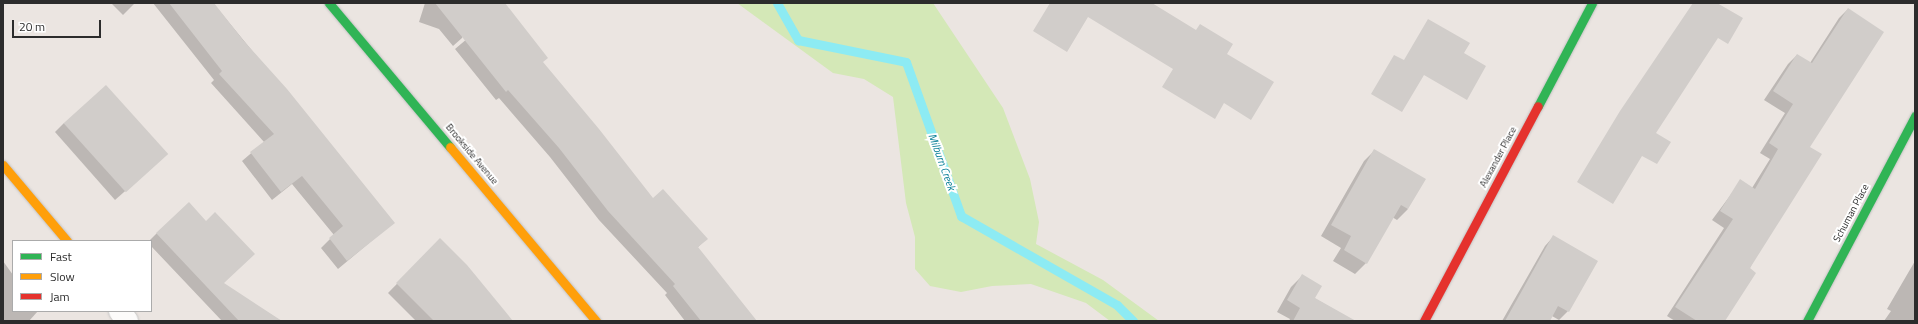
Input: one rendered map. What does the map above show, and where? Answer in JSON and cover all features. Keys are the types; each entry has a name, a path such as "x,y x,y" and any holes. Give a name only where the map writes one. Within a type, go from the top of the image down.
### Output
{"street":[{"name":"Brookside Avenue","path":"329,3 596,321"},
{"name":"Alexander Place","path":"1424,321 1592,3"},
{"name":"Schuman Place","path":"1807,321 1915,116"},
{"path":"3,165 66,240"},
{"path":"121,312 128,321"}],"green space":[{"path":"737,3 933,3 1003,108 1030,179 1039,222 1036,244 1103,280 1159,321 1110,321 1086,303 1031,284 992,286 961,292 930,286 915,269 915,237 906,203 893,97 864,79 833,73"}],"building":[{"path":"169,3 214,3 243,40 287,89 395,223 347,261 329,238 343,226 302,176 281,192 250,152 274,134 219,74 222,71"},
{"path":"435,3 505,3 548,58 543,62 599,129 653,198 663,189 708,239 698,247 757,321 701,321 673,286 675,284 608,211 559,148 508,90 506,92"},
{"path":"1050,3 1152,3 1196,30 1200,24 1233,44 1227,54 1274,82 1251,120 1224,103 1215,119 1162,87 1173,69 1088,17 1067,52 1033,31"},
{"path":"1693,3 1717,3 1743,18 1728,44 1718,38 1656,133 1671,142 1657,164 1642,156 1613,204 1577,182 1620,111"},
{"path":"1848,8 1884,32 1810,147 1822,154 1750,268 1756,273 1725,321 1697,321 1675,307 1733,219 1720,211 1740,179 1755,189 1778,149 1769,143 1793,104 1773,91 1797,54 1812,63"},
{"path":"1428,19 1470,43 1464,53 1486,66 1467,100 1424,75 1402,112 1371,94 1394,55 1404,60"},
{"path":"106,85 168,154 126,192 64,123"},
{"path":"1374,149 1426,179 1408,209 1401,205 1367,264 1344,250 1351,236 1331,225"},
{"path":"189,202 206,221 215,212 255,254 224,283 282,321 239,321 156,233"},
{"path":"1553,235 1598,261 1569,312 1558,306 1550,321 1505,321"},
{"path":"440,238 467,265 513,321 434,321 396,283"},
{"path":"1302,274 1322,286 1315,298 1356,321 1293,321 1300,308 1287,300"}],"waterway":[{"name":"Milburn Creek","path":"777,3 798,40 906,62 961,216 1117,305 1133,321"}],"traffic: fast":[{"path":"329,3 450,147"},
{"path":"1538,106 1592,3"},
{"path":"1807,321 1915,116"}],"traffic: slow":[{"path":"450,147 596,321"},
{"path":"3,165 66,240"}],"traffic: jam":[{"path":"1424,321 1538,106"}]}
